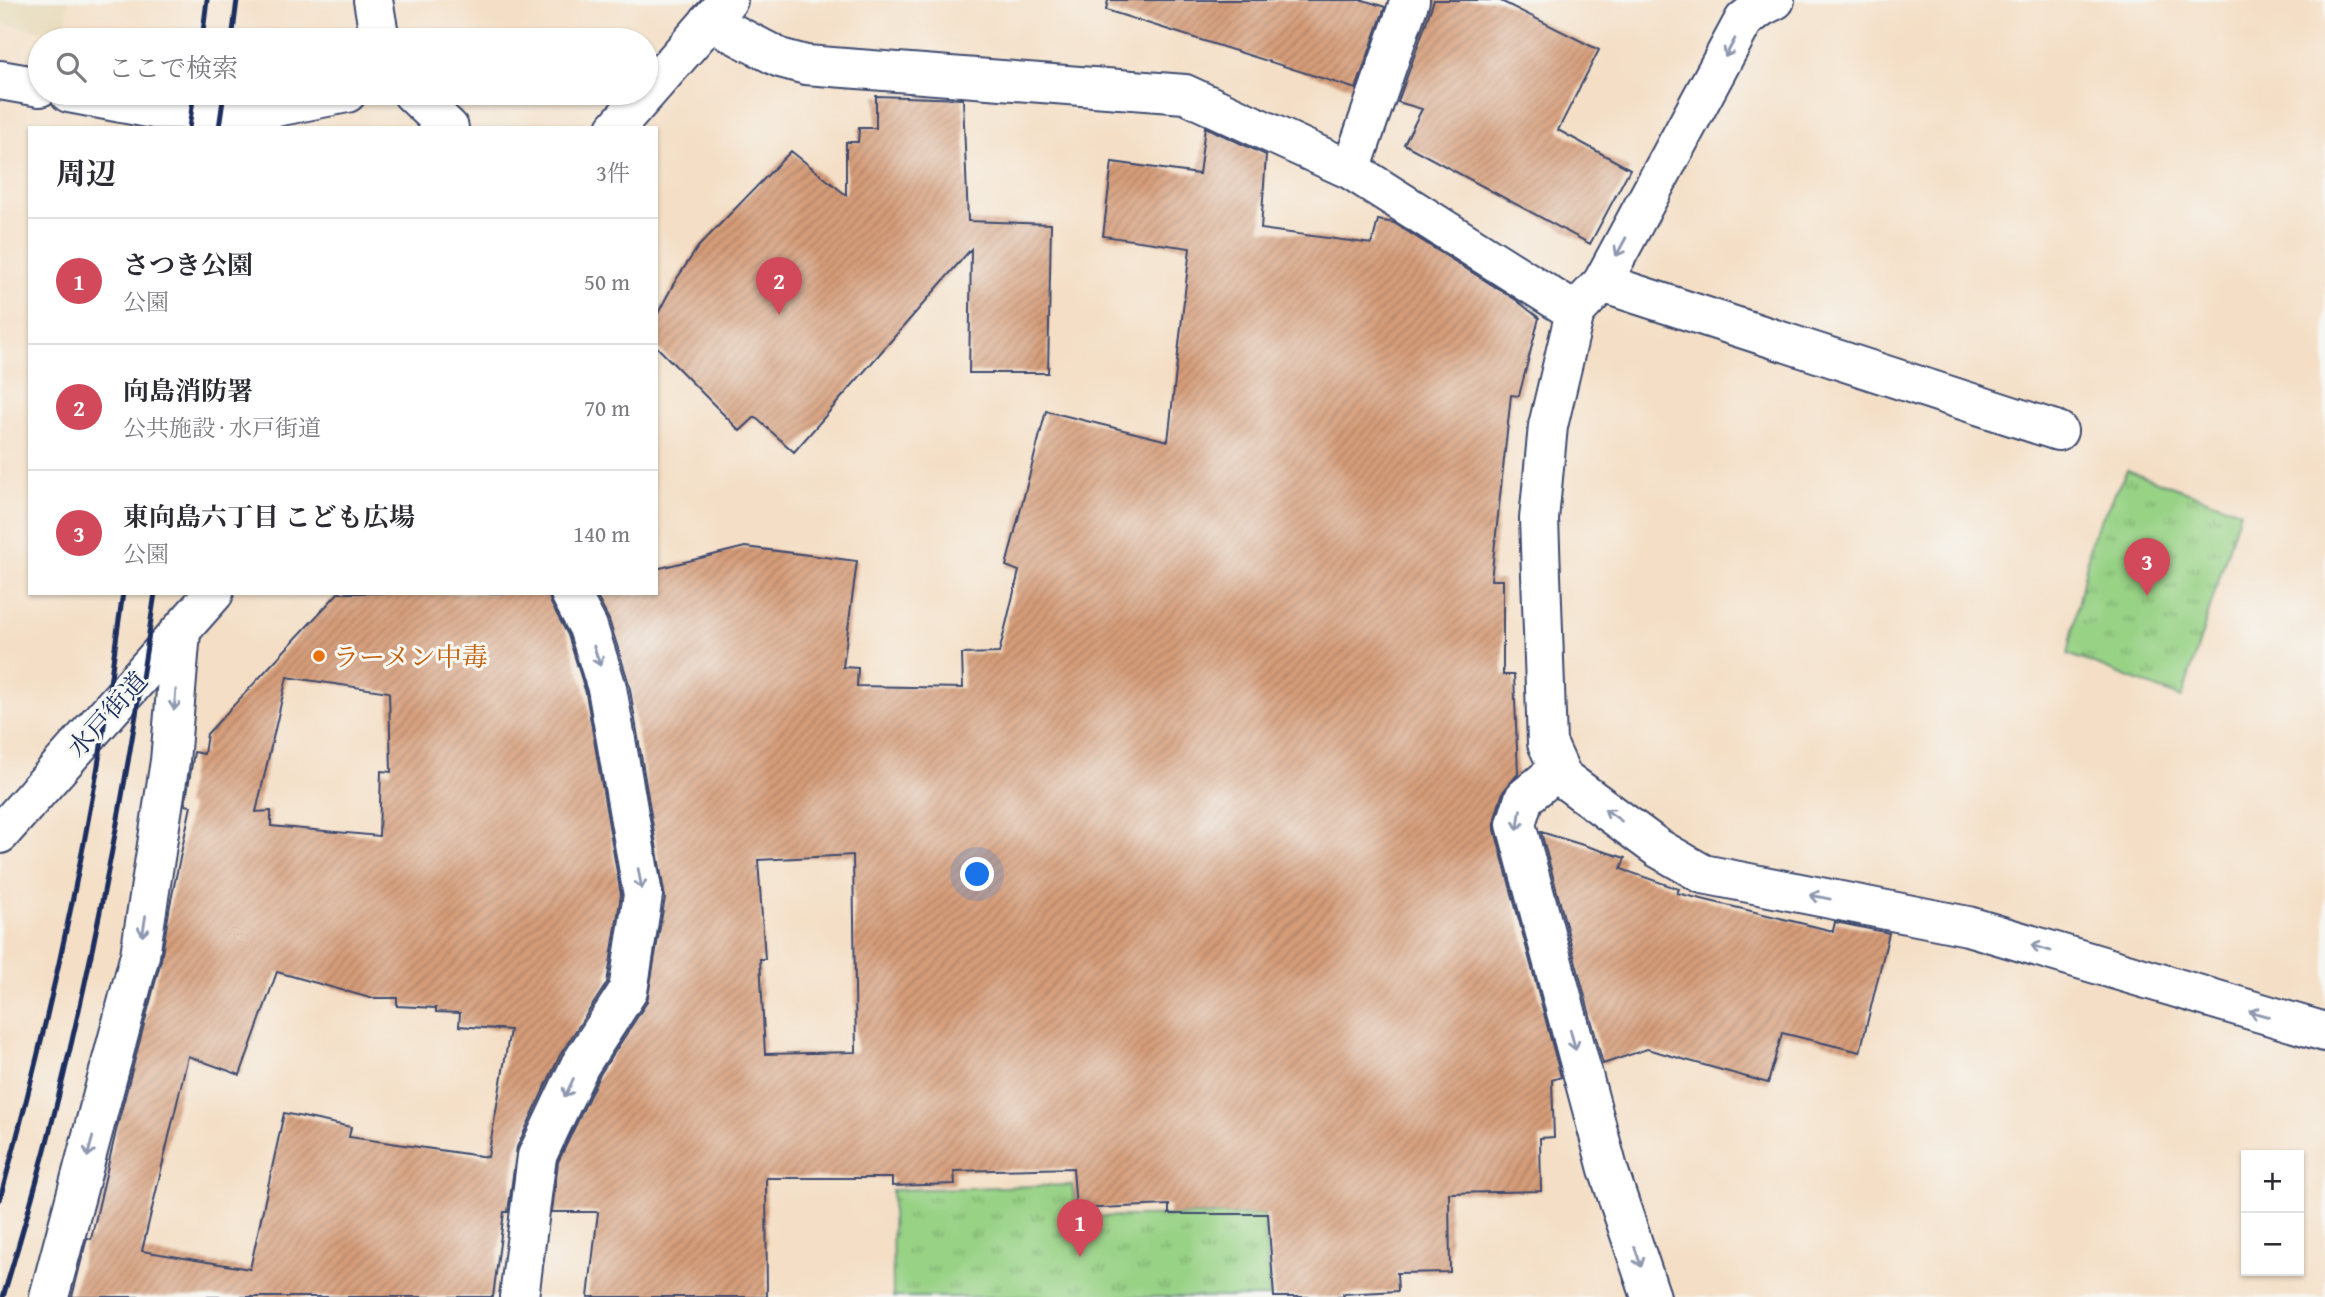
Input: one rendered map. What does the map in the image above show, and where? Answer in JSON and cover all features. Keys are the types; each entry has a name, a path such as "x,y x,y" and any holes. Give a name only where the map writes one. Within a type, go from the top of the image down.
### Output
{"main road":[{"path":"373,0 378,28"},
{"path":"1351,170 1410,0"},
{"path":"1775,0 1744,20 1602,283 1575,312 1548,426 1539,519 1547,743 1563,778 1658,848 1703,874 1968,926 2325,1032"},
{"path":"658,80 719,11 780,58 806,65 1185,94 1351,170 1575,312"},
{"path":"0,80 28,85"},
{"path":"133,105 154,109 261,110 286,105"},
{"path":"425,105 447,126"},
{"path":"618,126 636,105"},
{"path":"1602,283 2058,431"},
{"name":"水戸街道","path":"0,834 212,595"},
{"path":"519,1297 537,1156 580,1065 628,991 643,895 607,688 587,627 571,595"},
{"path":"49,1297 140,955 170,761 181,632"},
{"path":"1559,769 1524,798 1516,824 1608,1169 1651,1297"}],"shaded area":[{"path":"0,0 68,0 66,28 28,28 0,23"}],"green space":[{"path":"2127,470 2240,511 2182,698 2068,654 2092,537"},
{"path":"1072,1185 1076,1209 1074,1217 1264,1214 1270,1297 893,1297 892,1190"}],"building":[{"path":"1108,0 1363,0 1385,7 1356,89 1106,10"},
{"path":"1434,0 1499,0 1599,50 1558,130 1630,169 1590,244 1404,144 1422,109 1398,102"},
{"path":"876,96 963,99 968,221 1051,224 1048,373 969,373 971,249 794,452 755,417 740,431 658,348 658,313 698,247 791,151 846,195 846,142 858,142 859,128 876,128"},
{"path":"1205,127 1266,155 1261,229 1372,244 1378,220 1394,223 1516,300 1539,318 1519,396 1511,395 1491,580 1503,580 1503,675 1514,675 1518,774 1503,792 1495,818 1495,830 1561,1077 1552,1080 1554,1137 1540,1138 1541,1191 1449,1193 1450,1272 1397,1273 1398,1291 1343,1294 1344,1297 1274,1297 1268,1214 1169,1214 1169,1205 1076,1209 1073,1168 954,1171 955,1184 892,1186 892,1178 766,1178 767,1297 588,1297 598,1212 552,1212 558,1162 599,1076 647,1002 665,898 629,684 609,620 596,595 658,595 658,569 745,547 857,561 843,667 858,668 857,686 963,688 962,654 999,653 1019,571 1006,566 1046,411 1168,441 1190,248 1103,236 1112,162 1199,174","holes":["853,855 856,1052 765,1054 760,959 765,959 758,860"]},
{"path":"336,595 549,595 568,635 586,693 621,895 607,983 560,1055 517,1147 508,1212 504,1212 493,1297 72,1297 87,1238 91,1239 161,960 191,806 185,805 194,752 204,754 207,734","holes":["287,677 389,692 391,772 381,771 379,836 271,826 271,811 256,812","277,972 370,998 397,998 397,1006 436,1008 436,1012 460,1013 459,1026 510,1030 488,1157 349,1137 351,1127 284,1113 250,1269 142,1251 188,1056 240,1075"]},
{"path":"1541,832 1625,858 1621,869 1679,889 1677,893 1833,931 1835,922 1889,933 1860,1052 1782,1033 1768,1083 1647,1049 1603,1064"}],"railway":[{"path":"204,28 207,0"},
{"path":"234,28 237,0"},
{"path":"189,126 192,105"},
{"path":"219,126 222,105"},
{"path":"0,1199 40,1044 75,888 99,759 123,595"},
{"path":"3,1297 52,1123 73,1036 110,860 155,595"}],"place":[{"name":"向島消防署","path":"779,315"},
{"name":"東向島六丁目 こども広場","path":"2147,596"},
{"name":"ラーメン中毒","path":"319,656"},
{"name":"さつき公園","path":"1080,1257"}]}
